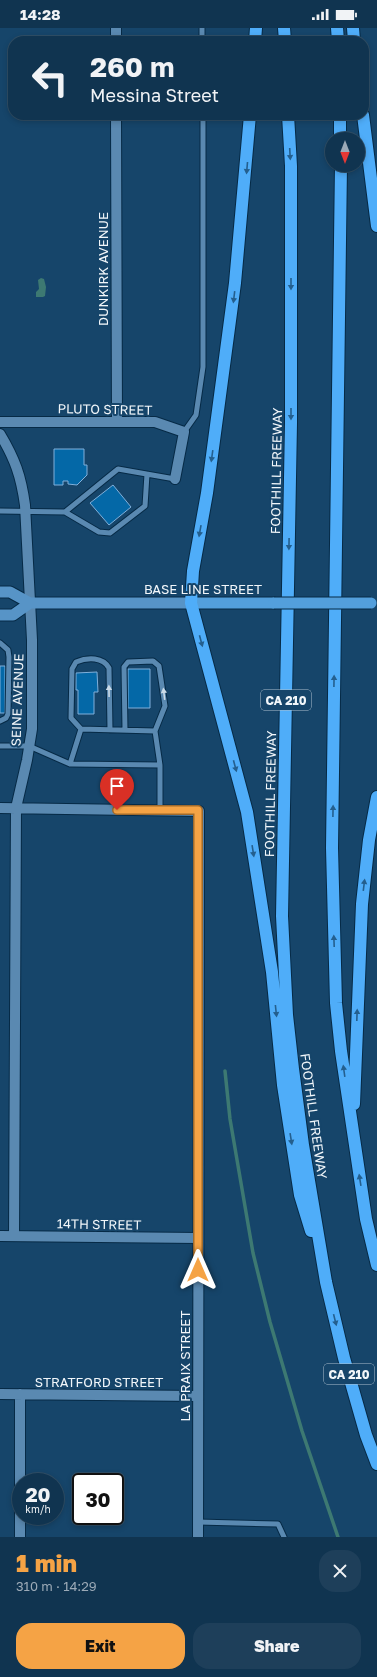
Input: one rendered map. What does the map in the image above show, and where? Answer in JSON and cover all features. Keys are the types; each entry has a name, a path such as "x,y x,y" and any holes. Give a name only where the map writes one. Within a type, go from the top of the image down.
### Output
{"highway":[{"path":"250,120 236,283 207,492 193,571 191,603 247,812 272,972 283,1084 300,1195 326,1282"},
{"name":"FOOTHILL FREEWAY","path":"288,120 291,174 291,423 282,916 287,1014 303,1145 326,1282 353,1389 366,1434 377,1464"},
{"path":"340,120 340,132"},
{"path":"364,120 377,226"},
{"path":"341,172 332,848 336,1003 353,1137 366,1219 377,1265"},
{"path":"353,1137 362,904 377,797"}],"main road":[{"name":"BASE LINE STREET","path":"0,592 10,592 30,603 374,603"},
{"path":"0,615 13,615 30,603"}],"street":[{"name":"DUNKIRK AVENUE","path":"116,120 117,422"},
{"name":"PLUTO STREET","path":"0,422 155,422 184,432"},
{"path":"175,479 184,432"},
{"name":"SEINE AVENUE","path":"0,434 12,456 22,482 25,511 32,648 32,729 16,808 14,1236"},
{"path":"0,808 160,810"},
{"name":"LA PRAIX STREET","path":"160,810 198,810 198,1537"},
{"name":"14TH STREET","path":"0,1236 198,1238"},
{"name":"STRATFORD STREET","path":"0,1394 197,1396"},
{"path":"20,1394 20,1537"}],"lane":[{"path":"184,432 196,415 203,367 203,120"},
{"path":"65,512 118,469 175,479"},
{"path":"0,511 65,512 99,532 110,533 145,506 147,474"},
{"path":"0,643 8,650 9,672 8,714 6,718 0,721"},
{"path":"110,730 109,668 106,663 100,660 88,659 76,662 72,669 71,718 81,729 110,730 126,730 154,731"},
{"path":"126,730 124,667 128,662 153,661 159,666 165,706 154,731 160,765 160,810"},
{"path":"70,764 81,729"},
{"path":"0,746 29,746 70,764 160,765"},
{"path":"198,1522 278,1524 284,1537"}],"shaded area":[{"path":"41,278 44,279 46,287 45,296 36,297 36,292 39,289 38,280"}],"building":[{"path":"54,449 84,449 84,465 87,465 87,475 77,485 68,484 68,481 63,481 63,485 54,485"},
{"path":"113,485 131,507 109,525 90,503"},
{"path":"0,666 5,666 5,713 0,713"},
{"path":"128,669 150,669 150,708 128,708"},
{"path":"97,672 98,692 94,692 94,714 78,714 76,673"}],"waterway":[{"path":"225,1071 230,1119 253,1253 270,1322 302,1431 338,1537"}],"route":[{"path":"117,810 198,810 198,1270"}]}
